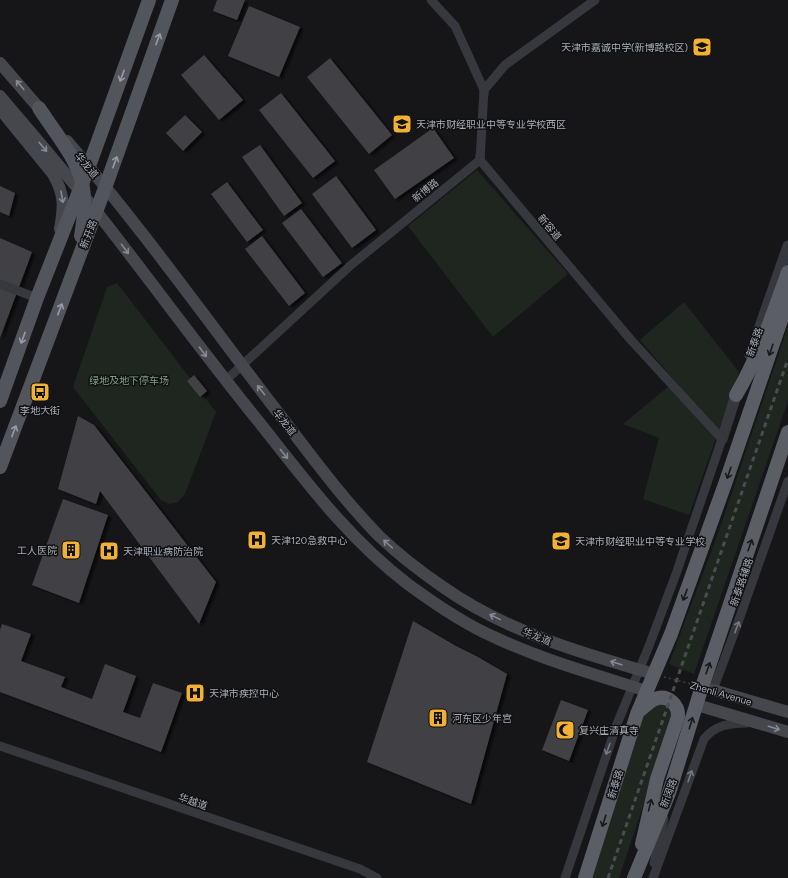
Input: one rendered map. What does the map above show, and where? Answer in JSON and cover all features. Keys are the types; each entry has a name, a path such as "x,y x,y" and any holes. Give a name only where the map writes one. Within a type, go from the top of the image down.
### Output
{"highway":[{"path":"736,395 749,374 757,356 788,272"},
{"name":"新泰路","path":"585,878 637,714 671,634 788,300"},
{"name":"新阔路","path":"636,874 669,792 697,705 707,689 788,432"},
{"path":"636,874 644,830 655,785 678,717 678,708 670,700 660,698 649,702 637,714"}],"main road":[{"path":"0,401 56,249 82,190 88,166 149,0"},
{"name":"新开路","path":"0,467 105,188 172,0"},
{"name":"华龙道","path":"0,62 88,166 341,494 380,536 421,571 464,601 518,628 636,678 654,674"},
{"path":"0,96 82,190 96,212 225,381 347,529 391,571 410,586 491,636 546,659 636,678 647,691"},
{"path":"39,108 70,156 82,190 83,228 77,264"},
{"path":"0,109 53,174 60,186 64,208 56,249"},
{"name":"Zhenli Avenue","path":"707,689 788,712"},
{"name":"Zhenli Avenue","path":"697,705 788,732"}],"street":[{"path":"431,0 455,26 484,90 480,160"},
{"path":"484,90 505,65 595,0"},
{"name":"新博路","path":"225,381 351,266 480,160"},
{"name":"新容道","path":"480,160 631,340 722,439"},
{"name":"新泰路","path":"722,439 788,246"},
{"path":"0,284 37,298"},
{"path":"565,878 617,724 676,574 722,439"},
{"name":"新泰路辅路","path":"707,689 736,628 788,481"},
{"path":"652,878 704,739 708,733 725,724 756,723"},
{"name":"华越道","path":"0,746 360,869 377,878"},
{"path":"652,878 669,792"}],"path":[{"name":"Zhenli Avenue","path":"654,674 707,689"}],"green space":[{"path":"477,170 568,274 493,337 408,226"},
{"name":"绿地及地下停车场","path":"117,283 216,412 185,494 178,502 169,504 161,500 73,387 107,287"},
{"path":"684,302 739,372 689,515 643,499 659,438 623,424 675,381 640,340"},
{"path":"788,326 788,401 694,674 669,664 721,525"},
{"path":"656,703 669,707 672,715 671,722 619,878 592,878 644,715"}],"building":[{"path":"217,0 245,0 237,20 213,11"},
{"path":"249,6 300,27 279,77 228,56"},
{"path":"204,55 243,100 219,120 181,75"},
{"path":"330,58 392,135 369,154 307,77"},
{"path":"281,93 335,161 313,178 259,110"},
{"path":"185,115 202,132 183,151 166,133"},
{"path":"433,128 454,158 395,199 374,170"},
{"path":"260,145 302,203 284,216 242,157"},
{"path":"336,176 376,230 352,248 312,194"},
{"path":"227,182 263,230 247,242 211,194"},
{"path":"0,186 15,193 9,216 0,212"},
{"path":"301,209 342,263 323,277 282,223"},
{"path":"262,236 305,293 289,306 245,249"},
{"path":"0,238 32,252 0,338"},
{"path":"194,375 207,391 200,397 187,381"},
{"path":"78,416 94,425 216,582 199,624 100,491 96,504 58,489"},
{"name":"工人医院","path":"63,499 108,515 79,603 32,585"},
{"name":"河东区少年宫","path":"413,621 507,674 471,804 367,762"},
{"path":"2,624 31,634 21,661 65,677 61,687 92,699 105,664 136,676 123,712 140,718 153,683 182,693 161,752 0,692 0,630"},
{"name":"复兴庄清真寺","path":"561,700 588,710 569,761 542,750"}],"railway":[{"path":"608,878 788,359"}],"place":[{"name":"天津市嘉诚中学(新博路校区)","path":"702,47"},
{"name":"天津市财经职业中等专业学校西区","path":"402,124"},
{"name":"李地大街","path":"40,392"},
{"name":"天津120急救中心","path":"257,540"},
{"name":"天津市财经职业中等专业学校","path":"561,541"},
{"name":"工人医院","path":"71,550"},
{"name":"天津职业病防治院","path":"109,551"},
{"name":"天津市疾控中心","path":"195,693"},
{"name":"河东区少年宫","path":"438,718"},
{"name":"复兴庄清真寺","path":"565,730"}]}
